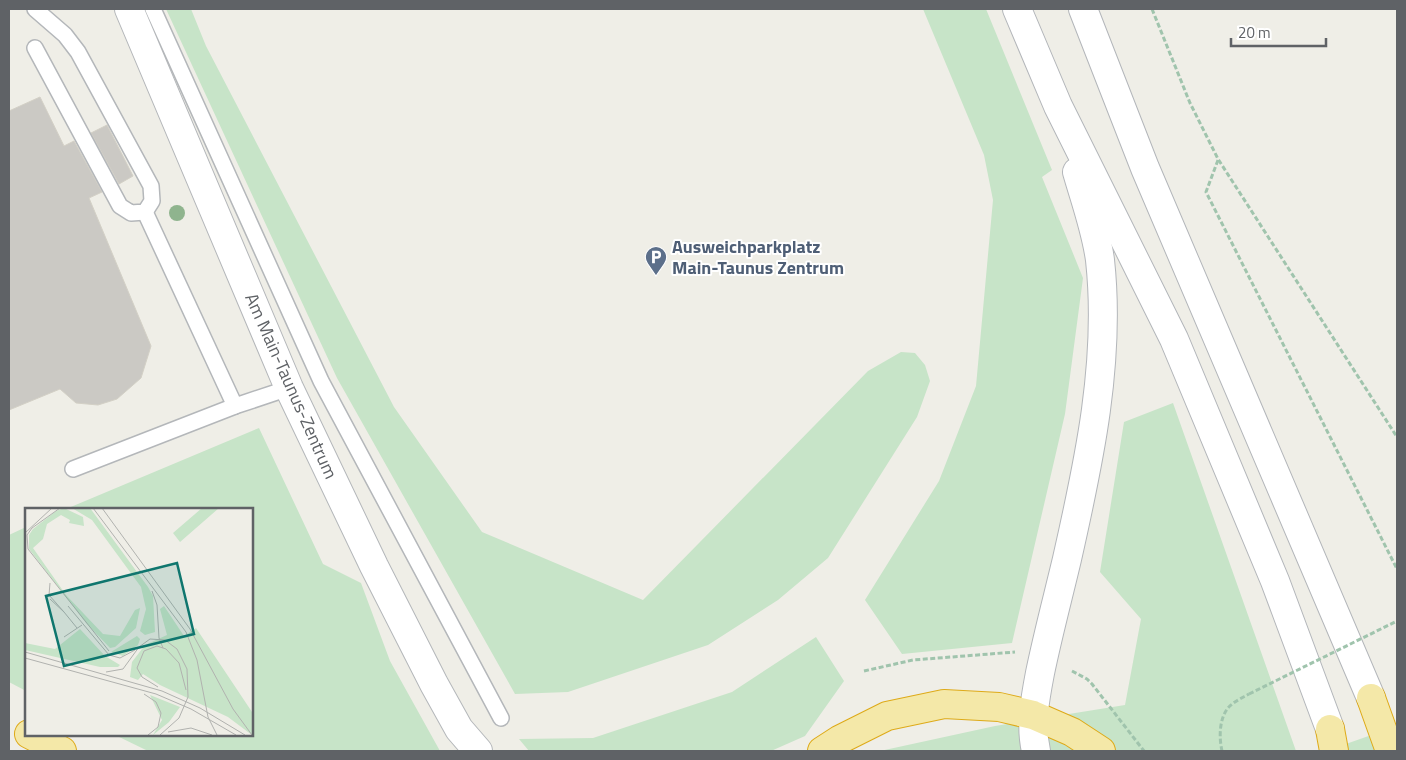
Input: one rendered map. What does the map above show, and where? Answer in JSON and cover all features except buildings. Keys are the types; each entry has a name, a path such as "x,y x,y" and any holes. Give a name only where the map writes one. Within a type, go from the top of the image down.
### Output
{"highway":[{"path":"1371,698 1390,751"},
{"path":"822,751 839,740 887,716 944,704 999,707 1033,715 1072,732 1101,751"},
{"path":"9,722 25,731"},
{"path":"32,735 62,751"}],"main road":[{"name":"Am Main-Taunus-Zentrum","path":"129,9 289,388 374,566 434,684 460,729 478,751"},
{"path":"1018,9 1058,106 1174,339 1275,581 1332,740"},
{"path":"1083,9 1145,168 1371,698"},
{"path":"1036,751 1033,715 1043,658 1067,559 1090,449 1099,377 1104,314 1100,258 1090,216 1058,106"}],"lane":[{"path":"35,9 65,35 78,52 138,161 151,186 152,201 145,212"},
{"path":"153,9 321,381 502,718"},
{"path":"35,48 120,206 131,213 145,212"},
{"path":"145,212 235,406"},
{"path":"73,468 235,406 289,388"}],"path":[{"path":"1152,9 1190,103 1218,159 1397,437"},
{"path":"1218,159 1206,192 1397,568"},
{"path":"1222,751 1220,744 1221,723 1228,708 1249,694 1397,621"}],"green space":[{"path":"166,9 191,9 206,46 394,407 482,532 643,600 868,371 901,352 915,353 925,365 930,381 917,417 828,558 778,600 708,645 568,692 515,694 337,378"},
{"path":"923,9 986,9 1052,170 1042,177 1083,278 1065,414 1012,643 902,654 865,600 939,481 976,386 993,200 984,155"},
{"path":"1173,403 1296,751 880,751 995,726 1125,705 1141,619 1100,572 1124,422"},
{"path":"259,428 323,564 361,583 390,661 440,751 148,751 115,735 252,735 252,508 68,508"},
{"path":"25,527 25,690 9,682 9,535"},
{"path":"816,637 844,681 805,736 771,751 529,751 519,739 593,738 732,692"},
{"path":"1397,726 1397,751 1326,751"}],"place":[{"name":"Ausweichparkplatz Main-Taunus Zentrum","path":"656,276"}]}
